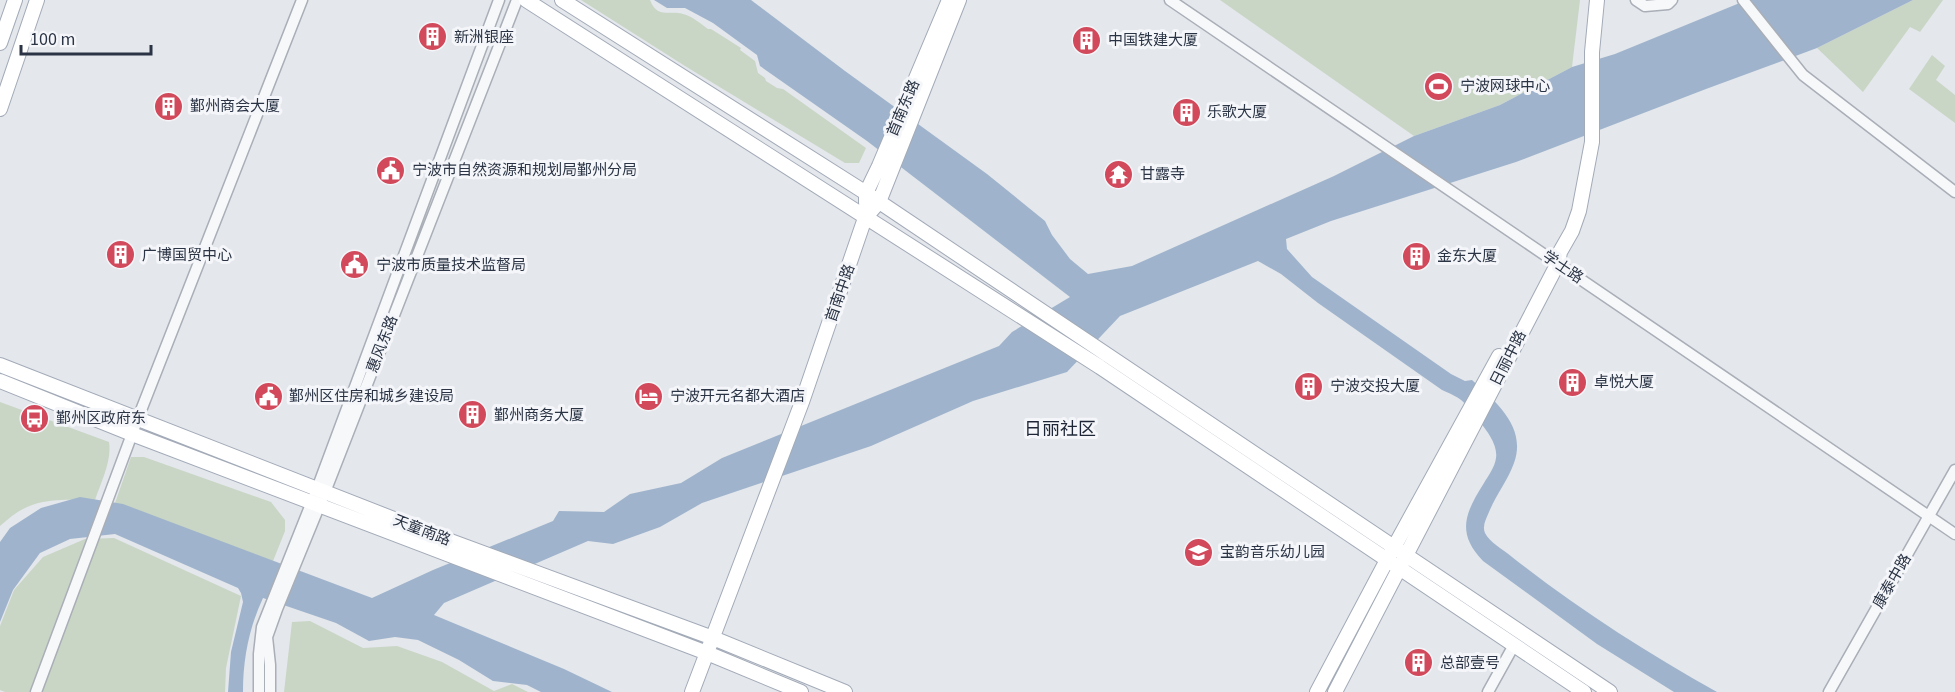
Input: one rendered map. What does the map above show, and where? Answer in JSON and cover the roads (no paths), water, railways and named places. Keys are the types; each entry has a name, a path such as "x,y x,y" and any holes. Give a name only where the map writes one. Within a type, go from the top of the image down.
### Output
{"main road":[{"path":"0,43 15,0"},
{"path":"0,109 37,0"},
{"path":"525,0 1390,554 1610,692"},
{"path":"561,0 879,202 1116,361 1390,554"},
{"name":"首南东路","path":"865,218 866,194 949,0"},
{"name":"首南东路","path":"884,187 959,0"},
{"name":"日丽中路","path":"1317,692 1390,554 1465,430 1572,231 1579,211 1592,142 1592,52 1597,0"},
{"name":"首南中路","path":"713,638 802,402 865,218 879,202 884,187"},
{"name":"天童南路","path":"0,364 445,539 713,638 845,692"},
{"path":"0,381 132,434 707,653 801,692"},
{"name":"日丽中路","path":"1335,692 1403,562 1465,430"},
{"path":"1403,562 1514,645 1584,692"},
{"path":"692,692 713,638"}],"street":[{"path":"36,692 138,418 302,0"},
{"name":"惠风东路","path":"321,490 499,0"},
{"name":"惠风东路","path":"259,692 262,627 291,565 517,0"},
{"name":"学士路","path":"1170,0 1181,3 1452,192 1556,258 1955,534"},
{"path":"1636,0 1645,6 1668,4 1672,0"},
{"path":"1743,0 1803,75 1955,192"},
{"name":"康泰中路","path":"1829,692 1955,470"},
{"name":"惠风东路","path":"270,692 267,637 273,607"},
{"path":"1488,692 1514,645"}],"water":[{"path":"654,0 751,0 987,174 1045,221 1052,235 1070,259 1088,274 1132,266 1334,176 1414,136 1500,105 1572,67 1615,54 1747,0 1913,0 1817,48 1516,162 1331,221 1286,239 1287,249 1312,277 1451,374 1465,381 1472,380 1507,416 1513,427 1517,450 1514,463 1485,522 1484,530 1490,540 1586,612 1717,692 1674,692 1597,644 1483,561 1469,541 1466,523 1472,504 1493,468 1496,458 1494,443 1483,426 1460,399 1442,390 1318,303 1281,274 1258,261 1120,316 1067,372 973,401 871,446 702,503 660,527 613,544 588,541 444,603 434,615 564,669 612,692 541,692 527,685 493,681 459,660 418,640 395,637 369,641 336,623 263,598 248,644 243,692 228,692 231,652 243,602 238,588 115,534 70,539 40,553 13,590 0,622 0,542 10,528 41,508 80,497 123,504 372,598 433,570 553,521 559,511 604,512 630,494 681,483 722,458 999,346 1012,332 1070,297 867,141 760,66 757,55 713,23 685,8 667,8"}],"place":[{"name":"新洲银座","path":"433,37"},
{"name":"中国铁建大厦","path":"1087,40"},
{"name":"宁波网球中心","path":"1439,86"},
{"name":"鄞州商会大厦","path":"169,106"},
{"name":"乐歌大厦","path":"1186,112"},
{"name":"宁波市自然资源和规划局鄞州分局","path":"391,170"},
{"name":"甘露寺","path":"1119,174"},
{"name":"广博国贸中心","path":"121,255"},
{"name":"金东大厦","path":"1416,256"},
{"name":"宁波市质量技术监督局","path":"355,265"},
{"name":"卓悦大厦","path":"1573,382"},
{"name":"宁波交投大厦","path":"1309,386"},
{"name":"鄞州区住房和城乡建设局","path":"268,396"},
{"name":"宁波开元名都大酒店","path":"649,396"},
{"name":"鄞州商务大厦","path":"473,415"},
{"name":"鄞州区政府东","path":"35,418"},
{"name":"宝韵音乐幼儿园","path":"1199,552"},
{"name":"总部壹号","path":"1419,663"}],"district":[{"name":"日丽社区","path":"1060,429"}]}
